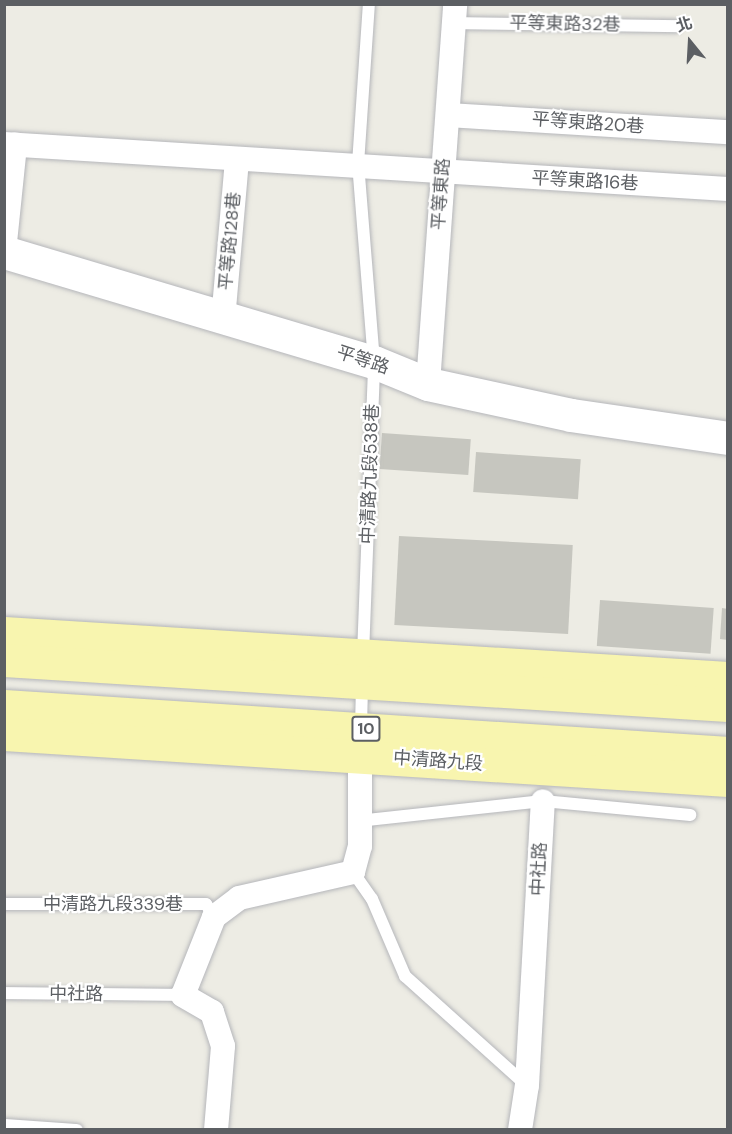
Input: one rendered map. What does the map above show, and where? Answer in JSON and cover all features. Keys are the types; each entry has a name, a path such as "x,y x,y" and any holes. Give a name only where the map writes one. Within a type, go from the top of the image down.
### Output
{"main road":[{"path":"4,633 728,705"},
{"path":"4,660 728,678"},
{"name":"中清路九段","path":"4,706 728,780"},
{"name":"中清路九段","path":"4,734 728,753"}],"street":[{"name":"平等東路","path":"428,384 455,14"},
{"name":"平等東路20巷","path":"448,115 728,132"},
{"name":"平等東路16巷","path":"10,145 237,161 358,164 443,173 728,189"},
{"path":"4,252 10,145"},
{"name":"平等路128巷","path":"223,320 237,161"},
{"name":"平等路","path":"4,252 223,320 374,362 428,384 571,415 728,438"},
{"path":"216,1130 223,1046 212,1012 183,995 214,917 239,898 353,872 360,846 358,821 360,742"},
{"name":"中社路","path":"520,1130 527,1085 543,801"}],"lane":[{"name":"中清路九段538巷","path":"360,742 374,362 358,164 369,4"},
{"name":"平等東路32巷","path":"455,14 676,26"},
{"path":"358,821 543,801 690,815"},
{"path":"353,872 372,899 405,976 527,1085"},
{"name":"中清路九段339巷","path":"4,904 206,904 214,917"},
{"name":"中社路","path":"4,993 183,995"},
{"path":"4,1125 77,1130"}],"building":[{"path":"382,433 471,439 468,475 379,469"},
{"path":"476,452 581,459 578,499 473,492"},
{"path":"399,536 573,545 568,634 394,625"},
{"path":"600,600 714,608 711,654 597,646"},
{"path":"722,608 728,609 728,640 720,639"}]}
